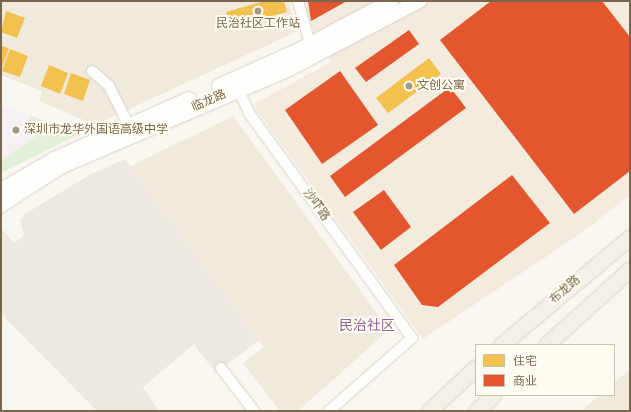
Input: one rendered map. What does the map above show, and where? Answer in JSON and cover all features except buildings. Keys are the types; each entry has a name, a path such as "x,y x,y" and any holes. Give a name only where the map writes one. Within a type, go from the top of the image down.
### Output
{"main road":[{"name":"临龙路","path":"1,205 62,166 236,84 391,1"},
{"name":"临龙路","path":"1,190 55,159 129,126 236,84 289,69 419,1"},
{"name":"布龙路","path":"502,344 630,237"},
{"path":"547,344 630,269"},
{"path":"429,411 475,369"},
{"path":"476,411 492,396"}],"street":[{"path":"298,1 310,44"},
{"path":"92,71 109,86 129,126"},
{"name":"沙吓路","path":"236,84 249,113 412,338 329,411"},
{"path":"221,368 254,411"}],"shaded area":[{"path":"1,1 289,1 296,32 95,125 39,101 42,91 1,75"},
{"path":"304,1 630,1 630,195 580,234 423,339 256,109 254,104 331,62 308,19"},
{"name":"深圳市龙华外国语高级中学","path":"1,104 31,116 27,124 36,137 1,160"},
{"path":"233,116 389,330 298,411 280,411 243,363 264,347 129,167"},
{"path":"125,159 259,340 216,373 194,344 143,387 159,411 97,411 1,314 1,228 14,243 24,235 20,220 25,214 91,174"},
{"path":"630,369 630,411 581,411 599,396 615,396 615,382"}],"green space":[{"path":"31,116 76,133 74,137 1,173 1,160 35,137 27,124"}],"place":[{"name":"民治社区工作站","path":"258,11"},
{"name":"文创公寓","path":"409,86"},
{"name":"深圳市龙华外国语高级中学","path":"16,130"}],"district":[{"name":"民治社区","path":"367,326"}]}
